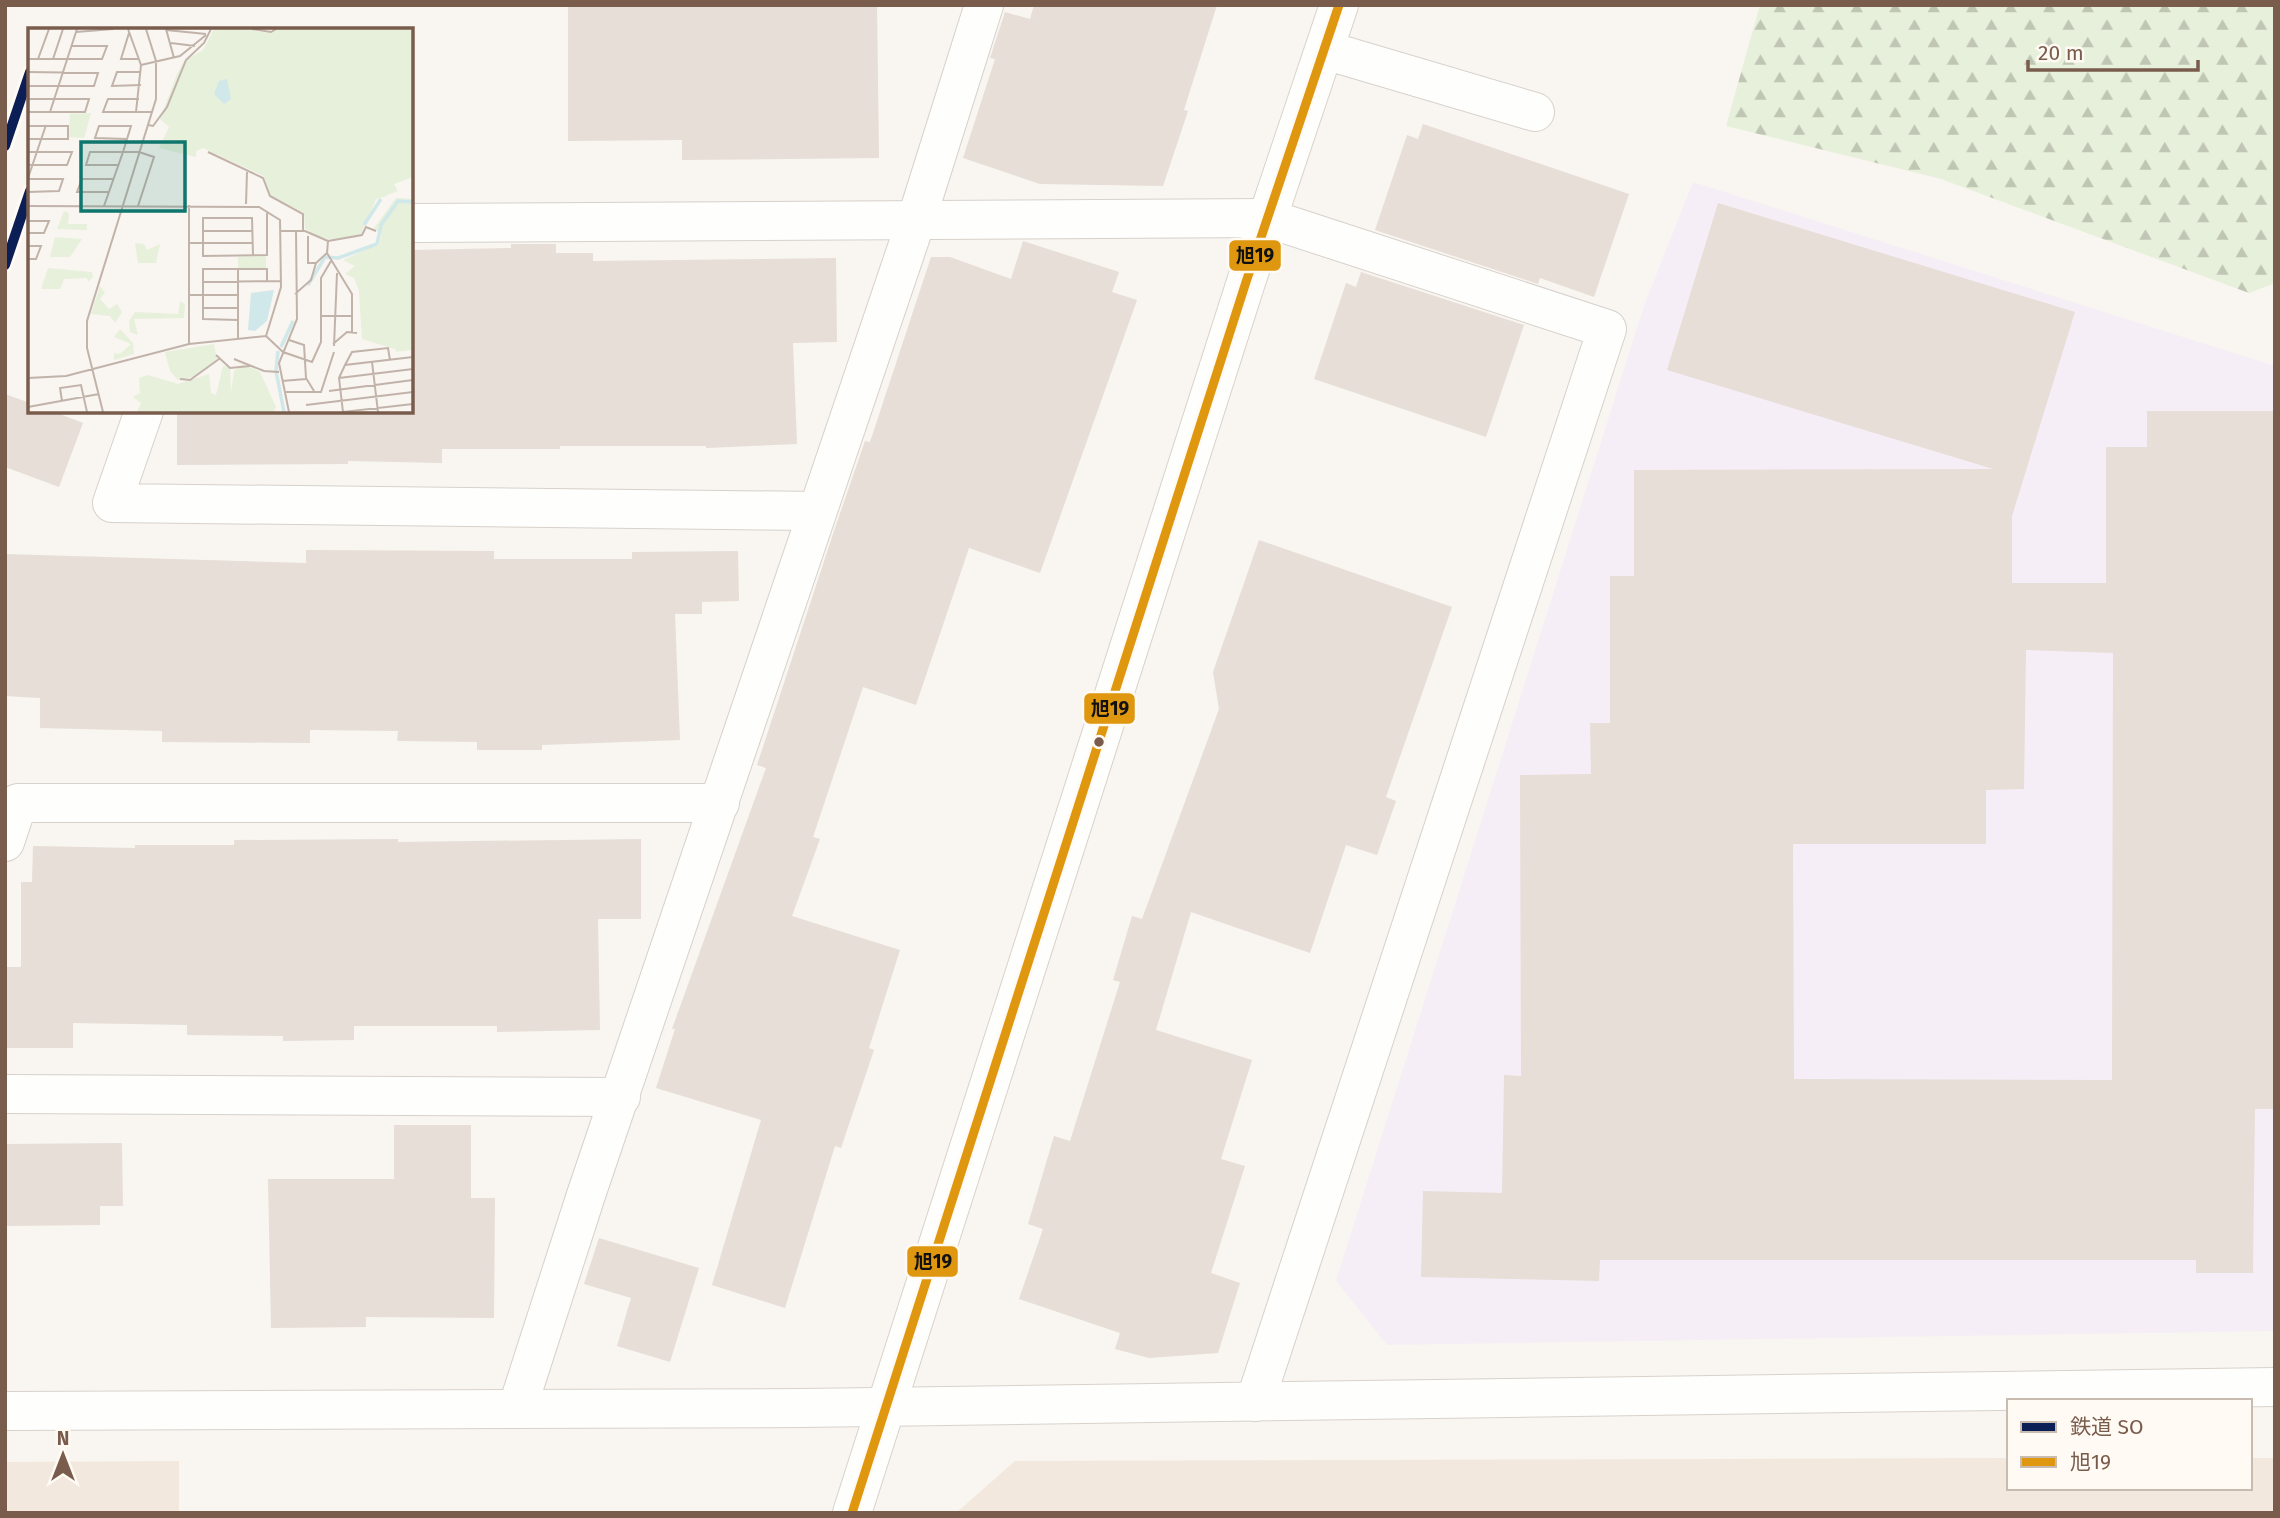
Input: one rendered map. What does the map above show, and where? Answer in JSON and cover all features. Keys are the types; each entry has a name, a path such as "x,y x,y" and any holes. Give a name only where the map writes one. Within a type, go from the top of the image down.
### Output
{"street":[{"path":"517,1409 916,221 984,5"},
{"path":"852,1513 1267,218 1339,5"},
{"path":"1325,50 1535,112"},
{"path":"413,223 1267,218 1607,329 1255,1402"},
{"path":"143,413 112,503 817,511"},
{"path":"5,842 18,803 720,803"},
{"path":"5,1094 621,1097"},
{"path":"5,1410 887,1407 2275,1387"}],"shaded area":[{"path":"1693,182 2275,366 2275,1331 1387,1345 1336,1281 1644,306"},
{"path":"2007,1458 2007,1490 2252,1490 2252,1458 2275,1458 2275,1513 956,1513 1015,1461"},
{"path":"179,1461 179,1513 5,1513 5,1462"}],"green space":[{"path":"1760,5 2275,5 2275,283 2249,293 1941,179 1726,126"}],"building":[{"path":"568,5 877,5 879,158 682,160 682,140 568,141"},
{"path":"1034,5 1217,5 1184,110 1188,111 1163,186 1040,184 963,158 995,59 990,58 1005,12 1030,19"},
{"path":"1423,124 1629,194 1594,297 1540,278 1538,284 1375,230 1407,135 1418,139"},
{"path":"1718,203 2075,312 2012,516 2012,583 2106,583 2106,447 2147,447 2147,411 2275,411 2275,1109 2255,1109 2253,1273 2196,1273 2196,1260 1600,1260 1599,1281 1421,1277 1423,1191 1502,1193 1504,1075 1521,1076 1520,775 1591,774 1590,723 1610,723 1610,576 1634,576 1634,470 1993,469 1667,370","holes":["2026,650 2113,653 2112,1080 1794,1079 1793,844 1986,844 1986,790 2024,789"]},
{"path":"1023,241 1119,272 1112,292 1137,300 1040,573 969,548 916,705 863,687 813,837 820,839 792,916 900,950 869,1048 874,1050 841,1148 835,1146 785,1308 712,1285 761,1120 656,1088 675,1029 672,1029 766,768 757,765 835,528 865,441 870,442 931,257 950,257 1011,279"},
{"path":"511,244 556,244 556,253 593,253 593,261 836,258 837,342 793,343 797,444 706,448 560,446 560,449 442,449 442,463 348,461 348,464 177,465 177,413 413,413 413,250 511,248"},
{"path":"1361,272 1524,325 1486,437 1314,379 1346,283 1356,287"},
{"path":"5,394 28,402 28,413 57,413 83,423 59,487 5,467"},
{"path":"1259,540 1452,607 1386,797 1396,801 1377,855 1346,845 1310,953 1191,912 1156,1030 1252,1060 1221,1159 1245,1166 1211,1273 1240,1283 1218,1353 1149,1358 1115,1349 1120,1333 1019,1299 1043,1229 1028,1224 1054,1136 1070,1141 1120,982 1113,980 1132,916 1142,919 1219,709 1213,672"},
{"path":"306,550 494,551 494,559 632,559 632,552 738,551 739,601 702,602 702,614 675,614 680,740 542,745 542,750 477,750 477,742 397,741 398,731 310,730 310,743 162,742 162,731 40,728 40,698 5,696 5,554 306,563"},
{"path":"398,839 398,842 641,839 641,919 598,919 600,1030 497,1032 497,1026 354,1026 354,1040 283,1041 283,1036 187,1035 187,1025 73,1023 73,1048 5,1048 5,967 21,967 21,882 32,882 33,846 135,848 135,845 234,845 234,840"},
{"path":"394,1125 471,1125 471,1198 495,1198 494,1318 366,1317 366,1327 271,1328 268,1179 394,1179"},
{"path":"122,1143 123,1206 100,1206 100,1225 5,1226 5,1144"},
{"path":"599,1238 699,1268 670,1362 617,1346 631,1298 584,1284"}],"rail line":[{"name":"SO","path":"5,146 28,78"},
{"name":"SO","path":"5,265 28,197"}],"transit line":[{"name":"旭19","path":"852,1513 1246,282 1339,5"}]}
